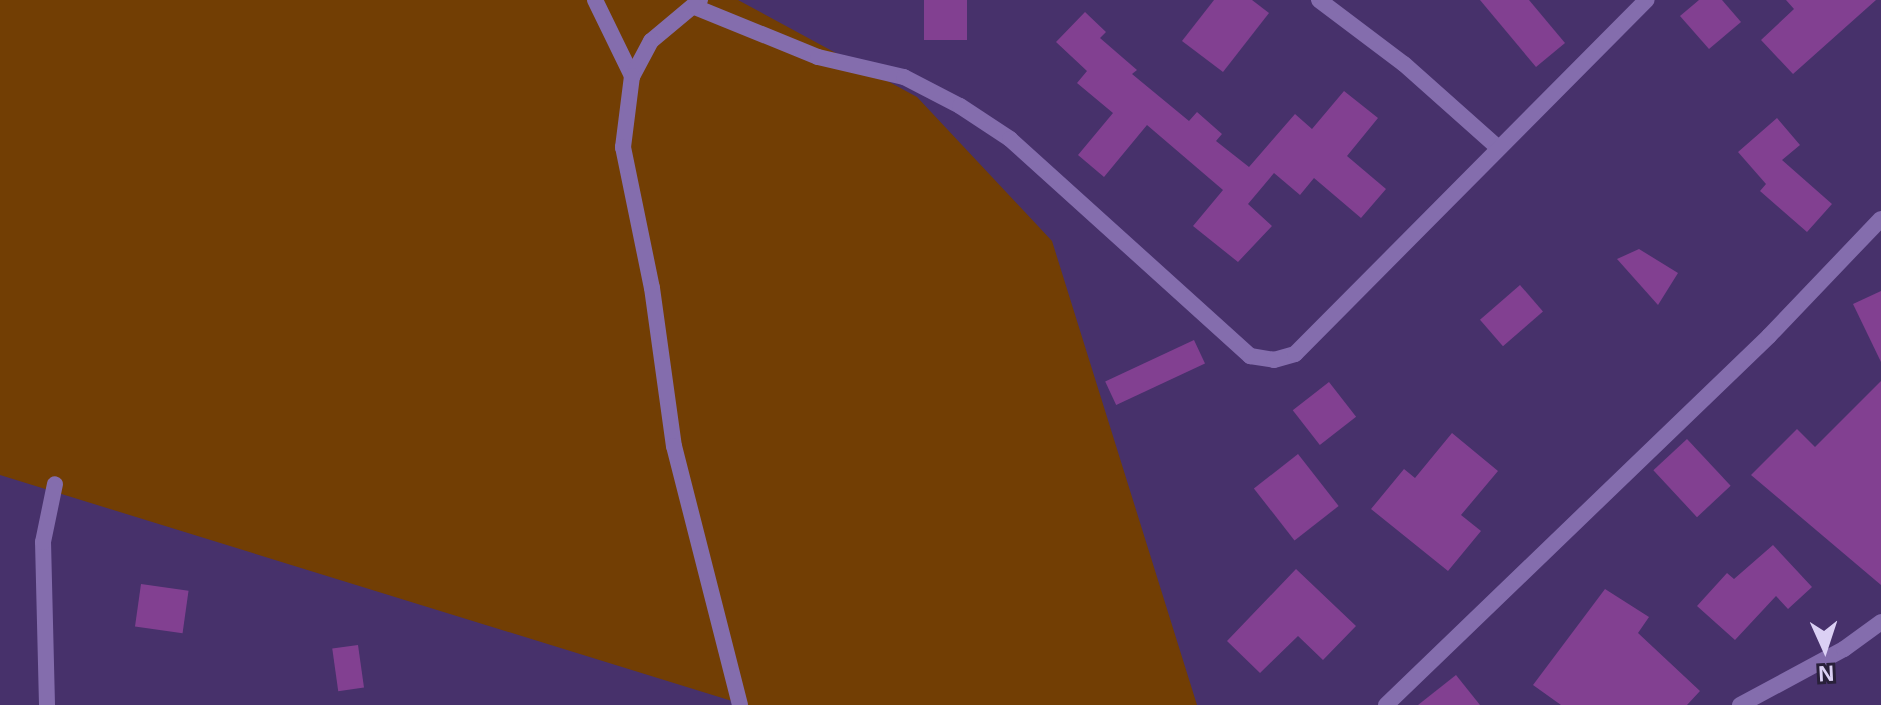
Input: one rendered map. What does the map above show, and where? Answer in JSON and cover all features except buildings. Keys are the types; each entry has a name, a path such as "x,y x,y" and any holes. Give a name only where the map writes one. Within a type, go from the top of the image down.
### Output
{"street":[{"path":"595,0 632,76"},
{"path":"1319,0 1404,64 1496,146"},
{"path":"740,705 674,446 652,288 630,206 622,124 632,76 659,32 698,4 818,57 904,77 960,106 1010,139 1250,356 1274,360 1295,354 1496,146 1647,0"},
{"path":"1386,705 1769,336 1881,219"},
{"path":"47,705 43,542 55,484"},
{"path":"1740,705 1844,649 1881,622"}],"shaded area":[{"path":"0,0 738,0 917,97 1052,241 1197,705 745,705 0,475"}]}
